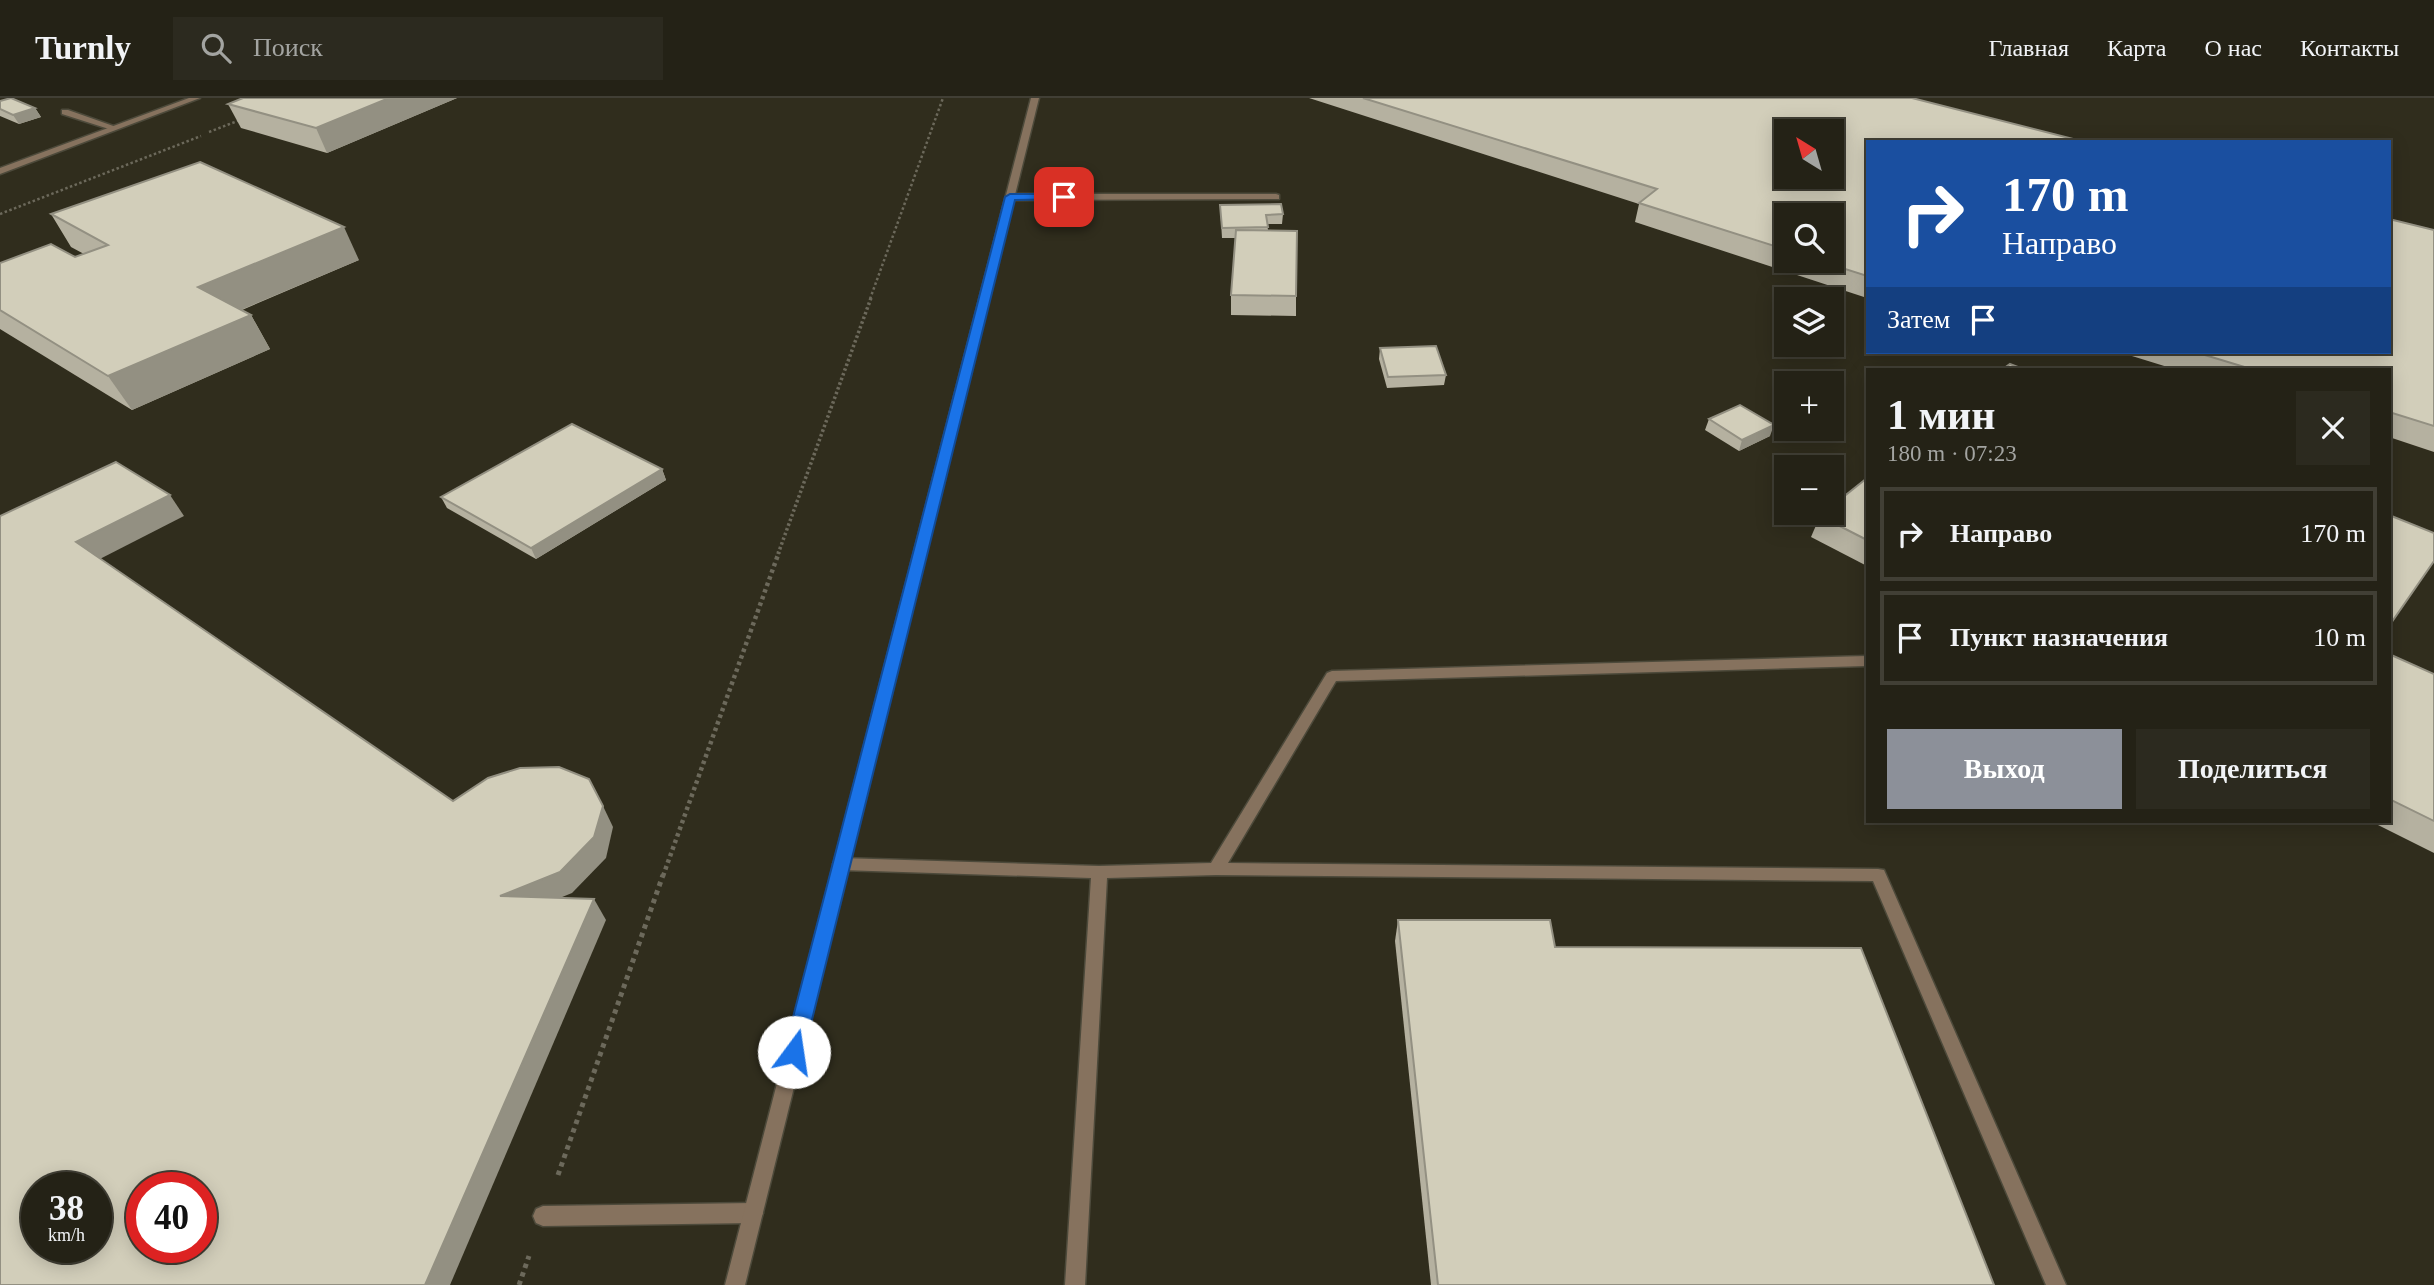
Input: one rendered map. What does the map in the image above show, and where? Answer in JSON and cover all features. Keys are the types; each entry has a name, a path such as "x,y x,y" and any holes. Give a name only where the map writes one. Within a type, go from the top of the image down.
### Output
{"street":[{"path":"0,171 196,98"},
{"path":"735,1285 1035,98"},
{"path":"65,112 115,128"},
{"path":"1010,197 1276,197"},
{"path":"1216,869 1332,676 1866,661"},
{"path":"841,864 1099,872 1216,869 1878,875 2056,1285"},
{"path":"1075,1285 1099,872"},
{"path":"543,1216 753,1213"}],"path":[{"path":"519,1285 694,788 943,98"},
{"path":"0,215 250,116"},
{"path":"216,130 226,132"}],"building":[{"path":"11,98 35,108 13,115 0,109 0,101"},
{"path":"243,98 389,98 316,128 228,104"},
{"path":"1363,98 1912,98 2077,140 1866,140 1866,276 1844,269 1844,203 1774,203 1774,246 1639,203 1657,189"},
{"path":"200,162 344,227 198,287 251,315 108,376 0,310 0,263 51,244 75,257 108,245 51,214"},
{"path":"1281,204 1283,214 1266,215 1268,227 1222,228 1220,205"},
{"path":"2391,219 2434,230 2434,426 2391,413 2391,368 2248,368 2202,354 2391,354"},
{"path":"1236,230 1297,231 1296,296 1231,295"},
{"path":"1436,346 1446,375 1388,377 1380,348"},
{"path":"2010,364 2020,368 2004,368"},
{"path":"1740,405 1774,425 1742,440 1709,419"},
{"path":"572,424 662,469 531,548 441,497"},
{"path":"116,462 170,495 76,542 453,801 488,778 520,768 559,767 589,779 603,806 594,837 560,872 500,896 594,899 425,1285 0,1285 0,516"},
{"path":"1866,479 1866,539 1838,525 1844,525 1844,496"},
{"path":"2391,516 2434,533 2434,561 2391,623"},
{"path":"2391,655 2434,674 2434,821 2391,800"},
{"path":"1398,920 1550,920 1555,947 1861,948 1994,1285 1438,1285"}],"route":[{"path":"794,1052 1010,197 1064,197"}]}
